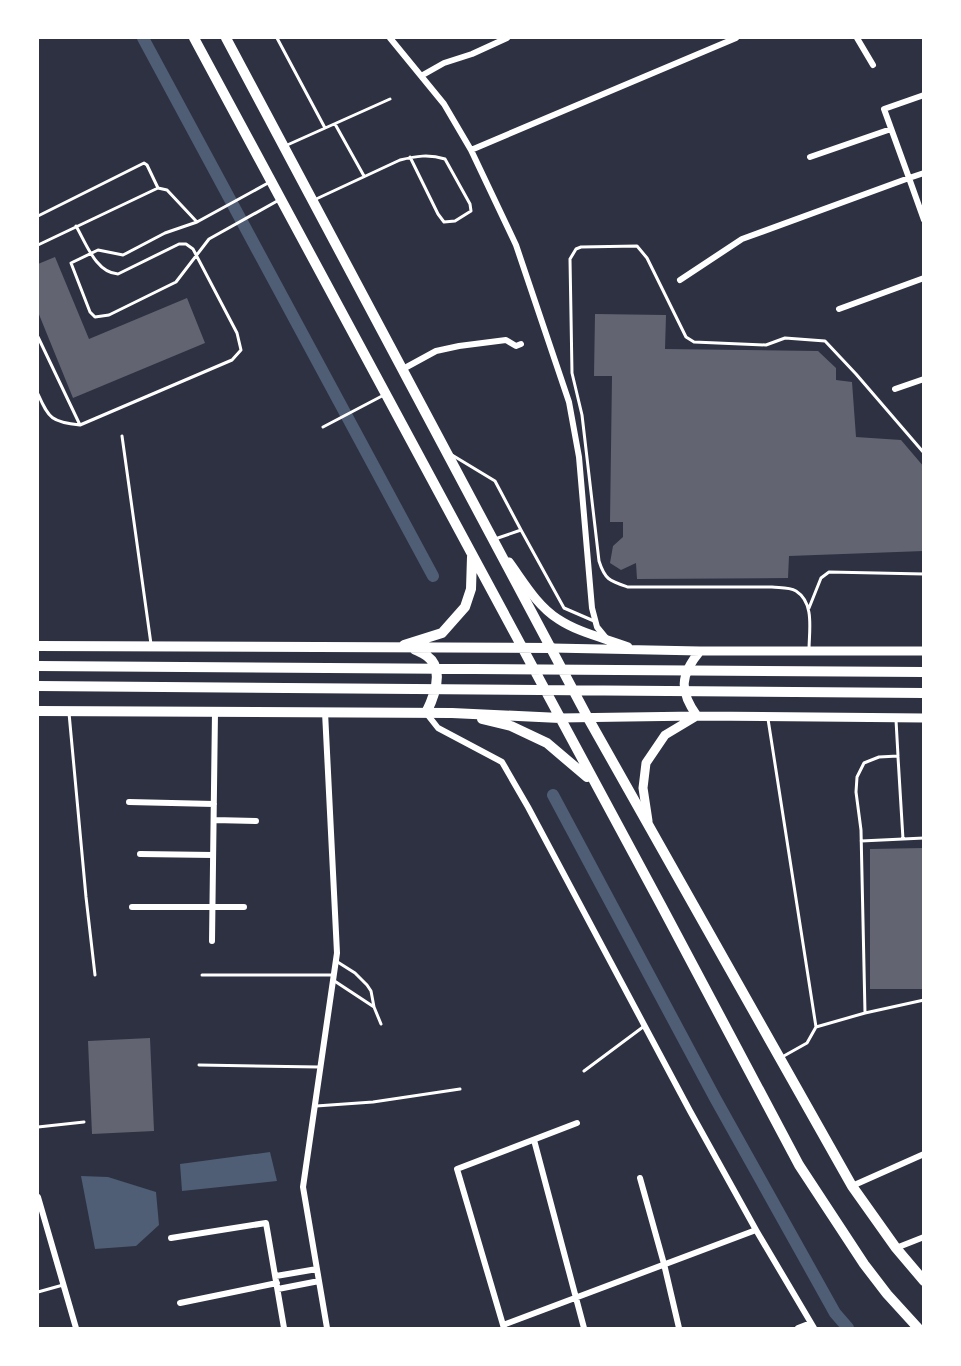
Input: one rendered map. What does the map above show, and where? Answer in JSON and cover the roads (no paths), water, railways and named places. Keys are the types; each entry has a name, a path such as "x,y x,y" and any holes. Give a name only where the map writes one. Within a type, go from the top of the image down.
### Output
{"highway":[{"path":"194,38 799,1165 864,1264 918,1329"},
{"path":"226,38 588,718 852,1186 896,1248 924,1281"},
{"path":"395,647 442,633 465,608 471,589 472,554"},
{"path":"38,646 552,648"},
{"path":"411,648 428,656 435,667 436,693 426,713"},
{"path":"38,666 924,672"},
{"path":"38,686 924,693"},
{"path":"38,711 326,711 560,718"},
{"path":"452,713 511,726 547,743 594,782"}],"main road":[{"path":"495,543 550,613 578,629 636,650"},
{"path":"552,648 809,652 924,651"},
{"path":"697,716 686,701 684,682 689,664 700,651"},
{"path":"560,718 697,716 924,718"},
{"path":"649,825 643,788 646,763 665,735 697,716"}],"street":[{"path":"390,38 444,104 471,150 516,244 569,402 579,457 592,608 597,627 606,639"},
{"path":"421,76 444,63 472,54 507,38"},
{"path":"471,150 736,38"},
{"path":"857,38 873,65"},
{"path":"924,94 884,109 924,220"},
{"path":"810,157 891,129"},
{"path":"680,280 742,239 924,173"},
{"path":"839,309 924,278"},
{"path":"403,369 436,351 459,346 506,340 516,345 521,344"},
{"path":"895,389 924,379"},
{"path":"326,711 336,961 303,1187 327,1329"},
{"path":"212,941 215,712"},
{"path":"426,713 438,728 502,762 690,1111 812,1326 798,1329"},
{"path":"129,802 214,804"},
{"path":"214,820 256,821"},
{"path":"140,854 213,855"},
{"path":"132,908 244,907"},
{"path":"577,1123 457,1169 503,1327 576,1297 756,1230"},
{"path":"534,1140 584,1329"},
{"path":"852,1186 924,1154"},
{"path":"640,1178 679,1329"},
{"path":"38,1197 76,1329"},
{"path":"171,1238 266,1223 284,1329"},
{"path":"896,1248 924,1237"},
{"path":"180,1303 277,1283 317,1269"},
{"path":"277,1283 319,1281"}],"lane":[{"path":"278,38 325,128"},
{"path":"284,146 390,99"},
{"path":"335,123 364,176"},
{"path":"313,200 400,159 410,157 433,155 445,159 470,204 471,211 455,221 444,222 410,157"},
{"path":"38,216 144,163 158,188"},
{"path":"272,181 196,222 165,232 123,255 98,250 71,263 90,312 95,317 109,315 176,282 209,239 281,199"},
{"path":"38,245 158,188 167,190 196,222"},
{"path":"38,394 52,420 80,424 232,360 241,350 237,333 197,255 186,244 179,244 118,274 110,274 102,269 76,226"},
{"path":"809,608 806,601 796,591 790,589 628,587 610,581 603,575 599,561 582,416 572,373 570,259 573,253 581,247 637,246 647,258 686,337 694,342 766,345 785,338 825,341 924,453"},
{"path":"38,338 80,424"},
{"path":"323,427 386,394"},
{"path":"122,436 152,646"},
{"path":"447,452 495,481 564,608 576,615 595,621"},
{"path":"495,543 521,530"},
{"path":"809,652 809,608 821,578 829,572 924,574"},
{"path":"69,711 95,975"},
{"path":"768,717 816,1027 807,1042 780,1058"},
{"path":"896,718 903,839"},
{"path":"865,1012 861,841 856,777 864,763 879,757 898,756"},
{"path":"861,841 924,838"},
{"path":"336,961 356,973 367,985 381,1024"},
{"path":"202,975 334,978 374,1007"},
{"path":"816,1027 865,1012 924,1000"},
{"path":"584,1071 645,1026"},
{"path":"199,1065 321,1067"},
{"path":"315,1106 373,1102 460,1089"},
{"path":"38,1127 84,1122"},
{"path":"38,1292 63,1285"}],"water":[{"path":"270,1152 277,1181 182,1191 180,1164"},
{"path":"81,1176 108,1177 156,1192 159,1225 136,1246 95,1249"}],"waterway":[{"path":"143,38 433,576"},
{"path":"553,795 715,1098 835,1313 848,1328"}]}
